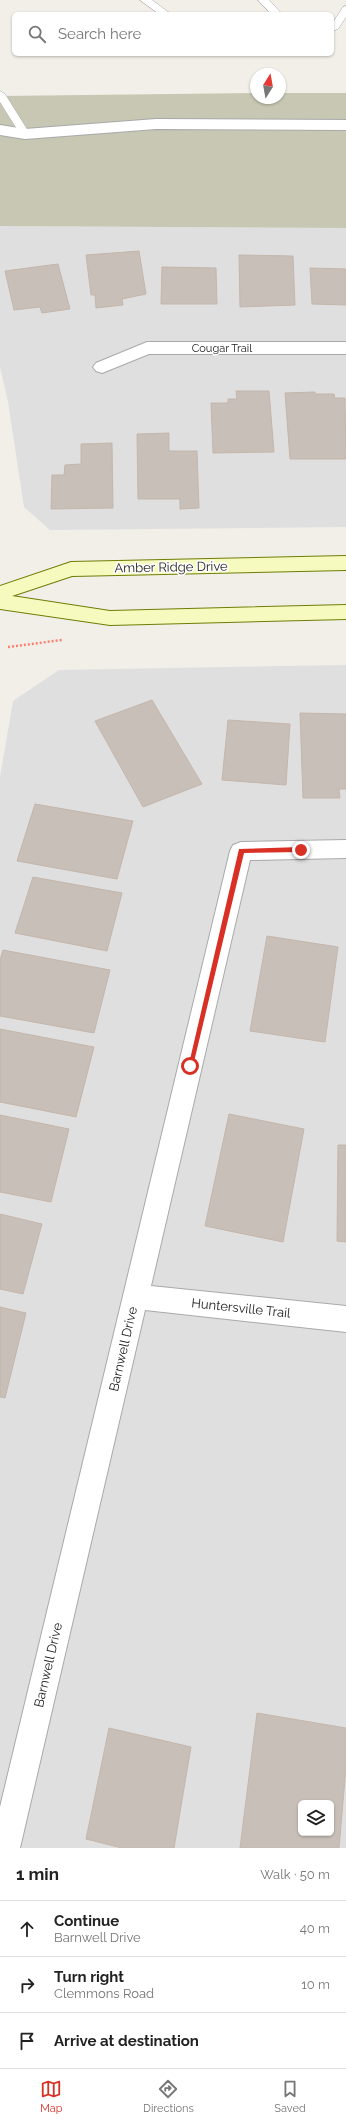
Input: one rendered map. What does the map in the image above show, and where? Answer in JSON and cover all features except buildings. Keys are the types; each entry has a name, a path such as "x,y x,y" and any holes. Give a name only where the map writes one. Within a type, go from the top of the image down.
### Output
{"street":[{"path":"0,130 25,134 156,124 346,124"},
{"path":"6,145 25,134"},
{"name":"Cougar Trail","path":"102,367 147,348 346,348"},
{"name":"Amber Ridge Drive","path":"0,594 71,569 346,563"},
{"path":"0,602 110,618 346,612"},
{"name":"Barnwell Drive","path":"5,1848 241,851 346,849"},
{"name":"Huntersville Trail","path":"135,1297 346,1319"}],"lane":[{"path":"146,0 163,12"},
{"path":"262,0 275,12"},
{"path":"334,28 336,27 346,9"},
{"path":"0,94 25,134"}],"shaded area":[{"path":"250,93 250,104 286,104 286,93 346,93 346,228 0,226 0,96"},
{"path":"0,226 346,228 346,527 50,530 24,507 8,402 0,367"},
{"path":"346,665 346,1848 0,1848 0,777 13,701 59,670"}],"route":[{"path":"190,1066 241,851 301,850"}]}
